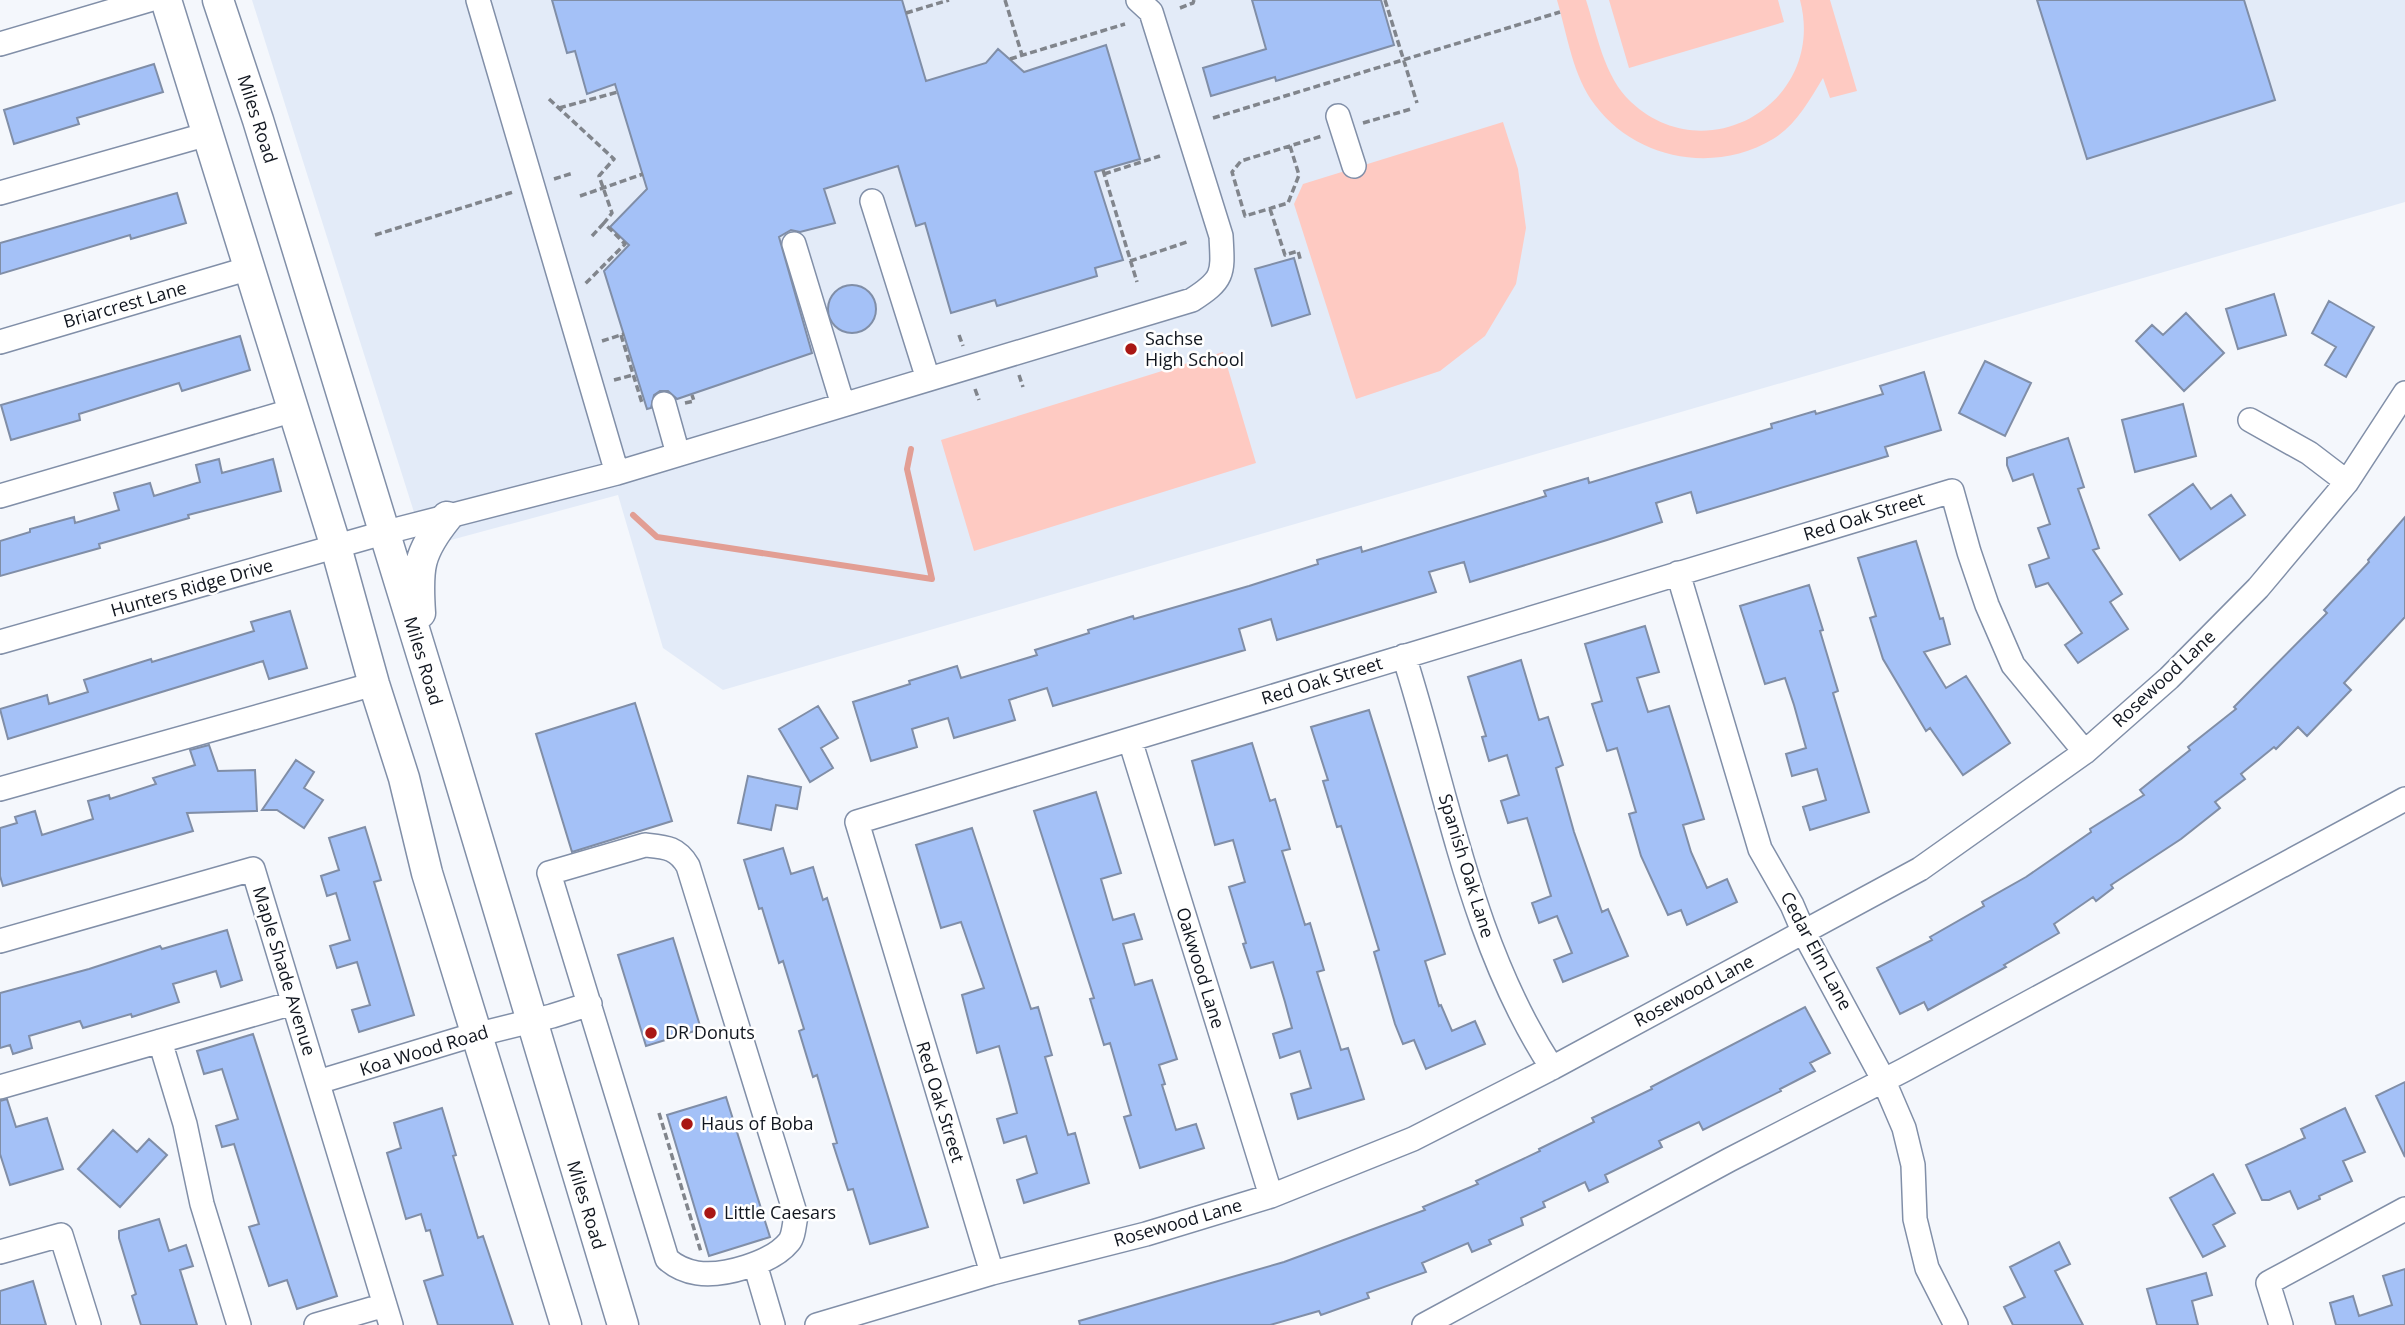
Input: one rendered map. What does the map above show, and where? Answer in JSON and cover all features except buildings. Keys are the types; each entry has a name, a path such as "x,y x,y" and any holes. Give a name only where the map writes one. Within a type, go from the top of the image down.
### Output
{"main road":[{"path":"166,0 294,410 404,778 427,873 566,1325"},
{"name":"Miles Road","path":"218,0 258,120 424,663 622,1325"},
{"path":"424,663 417,579 423,553 431,537 447,517"}],"street":[{"path":"0,44 149,0"},
{"path":"478,0 617,473"},
{"name":"Hunters Ridge Drive","path":"0,642 383,533 617,473 1192,300 1210,288 1223,270 1221,236 1151,12 1138,0"},
{"path":"1341,123 1354,166"},
{"path":"0,193 208,134"},
{"path":"872,201 928,379"},
{"path":"794,244 843,405"},
{"name":"Briarcrest Lane","path":"0,342 250,268"},
{"name":"Rosewood Lane","path":"824,1324 992,1273 1146,1234 1271,1195 1413,1139 1552,1068 1920,869 2085,752 2169,678 2258,587 2347,482 2405,393"},
{"path":"664,404 678,454"},
{"path":"0,496 294,410"},
{"path":"2250,420 2309,453 2347,482"},
{"name":"Red Oak Street","path":"992,1273 857,822 1952,491 1987,605 2012,666 2085,752"},
{"name":"Cedar Elm Lane","path":"1678,573 1760,849 1883,1079 1904,1128 1913,1165 1915,1219 1927,1268 1956,1325"},
{"name":"Spanish Oak Lane","path":"1404,656 1489,940 1509,991 1534,1041 1552,1068"},
{"path":"0,789 374,684"},
{"name":"Oakwood Lane","path":"1130,740 1271,1195"},
{"path":"1424,1325 2405,799"},
{"path":"645,845 664,847 681,854 688,866 796,1216 791,1240 771,1257 755,1264 708,1274 678,1268 667,1259 550,873 645,845"},
{"name":"Maple Shade Avenue","path":"0,941 253,869 388,1315"},
{"path":"0,1087 293,1003"},
{"name":"Koa Wood Road","path":"318,1082 476,1034 590,1004"},
{"path":"160,1041 185,1124 202,1204 239,1325"},
{"path":"2281,1325 2268,1283 2405,1209"},
{"path":"0,1252 61,1235 89,1325"},
{"path":"755,1264 774,1325"},
{"path":"316,1325 388,1315"}],"path":[{"path":"906,13 949,0"},
{"path":"1004,0 1022,55"},
{"path":"1180,8 1193,3 1194,0"},
{"path":"1385,0 1417,103"},
{"path":"1213,118 1560,12"},
{"path":"1010,59 1125,24"},
{"path":"558,108 618,92"},
{"path":"549,99 614,159 599,176 612,213 592,236"},
{"path":"1290,146 1299,175 1288,203 1245,216 1232,172 1241,161 1290,146 1341,123 1411,109"},
{"path":"1137,282 1104,172 1160,156"},
{"path":"375,235 573,173"},
{"path":"580,196 643,174"},
{"path":"1270,209 1285,255 1298,251 1301,262"},
{"path":"585,284 626,243 604,223"},
{"path":"1130,261 1187,242"},
{"path":"602,341 624,334"},
{"path":"614,380 633,375"},
{"path":"659,1113 708,1274"}],"shaded area":[{"name":"Sachse High School","path":"252,0 2405,0 2405,202 723,690 663,648 618,495 425,547"},
{"path":"1557,0 1586,0 1602,54 1614,80 1631,102 1661,122 1693,130 1725,128 1754,116 1778,96 1796,69 1804,37 1800,0 1830,0 1857,91 1830,98 1823,78 1789,127 1773,139 1750,150 1702,158 1678,156 1654,149 1612,124 1587,94 1571,55"},
{"path":"1609,0 1778,0 1784,22 1629,68"},
{"path":"1503,122 1518,169 1526,228 1516,284 1485,336 1440,371 1356,399 1294,204 1303,184"},
{"path":"1223,352 1256,463 974,551 941,440"}],"waterway":[{"path":"633,515 657,537 932,579 907,469 911,449"}],"place":[{"name":"Sachse High School","path":"1131,349"},
{"name":"DR Donuts","path":"651,1033"},
{"name":"Haus of Boba","path":"687,1124"},
{"name":"Little Caesars","path":"710,1213"}]}
